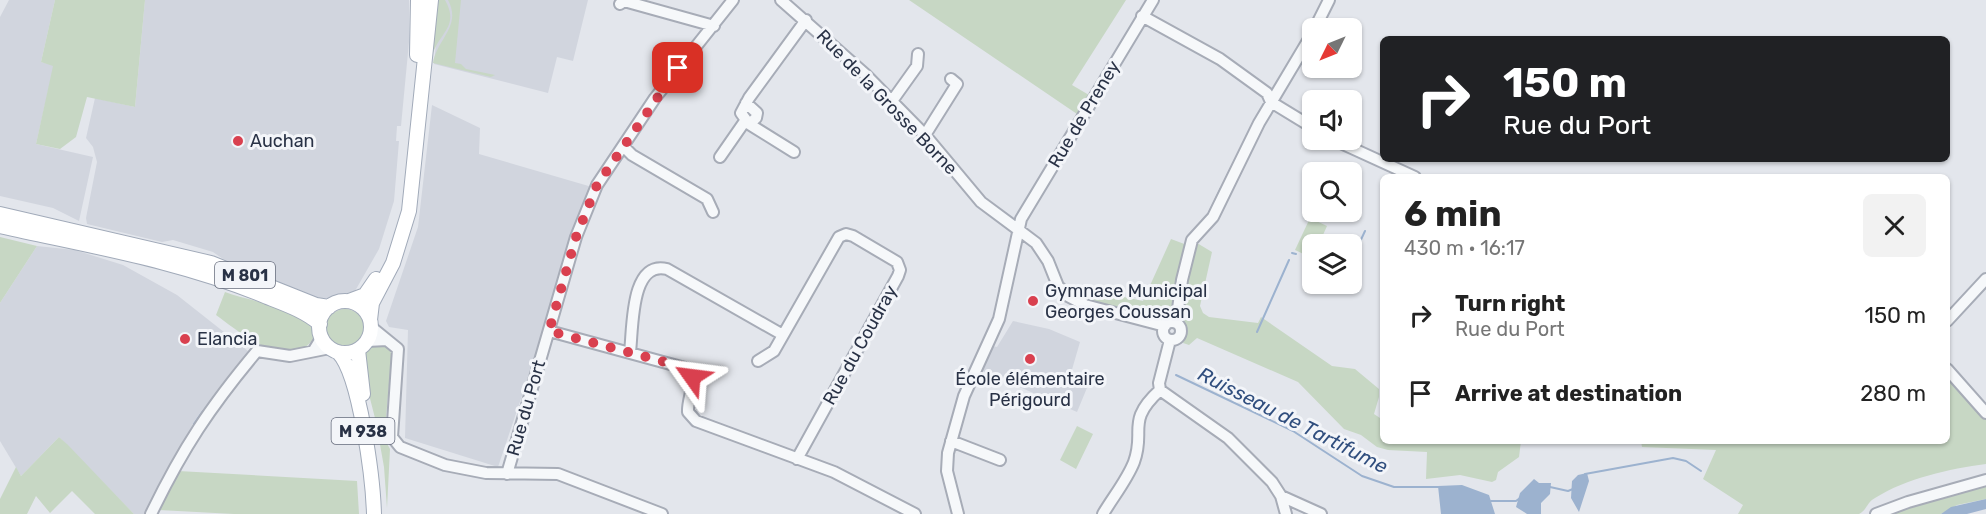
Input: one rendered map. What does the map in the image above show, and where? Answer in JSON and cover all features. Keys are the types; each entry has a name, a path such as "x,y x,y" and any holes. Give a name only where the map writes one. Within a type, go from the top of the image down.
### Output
{"main road":[{"path":"367,334 327,340 329,307 362,297 372,286 385,260 399,220 418,50 418,0"},
{"path":"367,334 372,303 393,263 409,211 431,0"},
{"name":"M 801","path":"0,214 211,263 316,305 329,307"},
{"name":"M 801","path":"0,226 204,273 281,302 327,340"},
{"path":"349,301 362,308 367,334"},
{"name":"M 938","path":"367,334 361,381 380,483 382,514"},
{"name":"M 938","path":"327,340 347,364 353,386 370,471 374,514"}],"street":[{"name":"Rue du Port","path":"507,474 588,207 601,178 674,72 733,0"},
{"name":"Rue de la Grosse Borne","path":"781,0 806,20 892,101 925,135 981,202 1041,248 1054,279 1068,296 1080,303 1156,326 1165,326"},
{"name":"Rue de Preney","path":"958,514 947,471 951,441 964,396 999,319 1018,229 1026,211 1153,0"},
{"path":"1320,18 1329,0"},
{"path":"620,4 624,1 714,26"},
{"path":"1142,16 1220,59 1267,93 1271,102 1302,121"},
{"path":"794,152 747,122 741,113 806,20"},
{"path":"1170,340 1179,338 1182,333 1176,322 1182,280 1192,240 1213,217 1271,102 1302,51"},
{"path":"892,101 917,66 918,54"},
{"path":"925,135 957,84 951,79"},
{"path":"720,157 747,122"},
{"path":"623,146 632,155 707,199 712,212"},
{"path":"1356,150 1380,161"},
{"path":"1382,162 1408,174"},
{"name":"Rue du Coudray","path":"758,361 774,351 839,237 846,234 853,236 893,258 899,265 898,276 797,459"},
{"path":"630,352 639,282 647,272 658,268 667,269 783,335"},
{"path":"1950,318 1986,279"},
{"path":"1170,340 1164,335 1165,326 1176,322"},
{"path":"549,331 630,352 690,371 693,382 687,408 689,415 696,421 834,472 915,514"},
{"path":"367,334 396,344 399,351 392,425 395,444 445,465 507,474 558,474 662,514"},
{"path":"151,514 193,433 216,400 257,351 290,356 314,350 327,340"},
{"path":"1170,340 1159,383 1160,390 1228,438 1272,482 1281,496 1286,514"},
{"path":"1950,372 1986,413"},
{"path":"1103,514 1135,459 1138,419 1150,399 1160,390"},
{"path":"951,441 1000,460"},
{"path":"1876,514 1908,502 1986,480"},
{"path":"1281,496 1322,514"}],"shaded area":[{"path":"9,0 55,0 41,62 54,65 36,144 93,157 79,221 53,208 0,196 0,17"},
{"path":"145,0 409,0 409,42 401,126 397,126 396,141 399,141 394,201 379,249 355,291 329,298 316,298 223,259 213,252 173,240 162,242 87,224 86,218 97,162 93,147 86,138 95,98 135,107"},
{"path":"440,0 588,0 573,61 557,57 548,93 434,64"},
{"path":"432,105 480,128 479,154 592,187 498,467 405,438 408,330 389,327 386,321 418,227"},
{"path":"37,246 75,250 123,265 177,295 248,351 245,359 193,424 146,514 134,514 59,437 21,476 0,441 0,303"},
{"name":"École élémentaire Périgourd","path":"1013,321 1049,329 1080,342 1071,373 1089,383 1077,412 980,370 992,346 997,347"}],"green space":[{"path":"55,0 145,0 135,107 87,97 76,137 60,149 36,144 53,66 41,62"},
{"path":"434,0 445,0 450,17 447,29 432,56"},
{"path":"448,0 461,0 455,63 461,64 466,69 495,75 491,77 433,63 452,17 452,9"},
{"path":"909,0 1126,0 1072,85 1089,95 1077,114"},
{"path":"1308,222 1318,222 1327,226 1323,234 1302,234"},
{"path":"1302,235 1302,253 1295,250"},
{"path":"0,237 37,246 0,303"},
{"path":"1171,239 1187,245 1192,240 1212,252 1200,306 1203,313 1209,317 1258,323 1261,317 1332,366 1355,369 1379,389 1374,414 1380,418 1380,444 1521,444 1519,457 1498,472 1496,480 1492,482 1460,475 1426,479 1427,452 1388,450 1377,447 1361,435 1344,429 1298,382 1197,338 1189,345 1183,343 1188,331 1183,318 1177,314 1161,318 1146,317 1083,297 1086,289 1143,301"},
{"path":"225,292 278,307 298,316 310,325 313,339 303,349 291,352 278,351 250,339 216,315"},
{"path":"345,309 359,314 364,328 359,342 345,347 331,342 326,328 331,314"},
{"path":"384,343 392,354 384,438 390,449 387,508 384,467 376,422 363,371 366,348"},
{"path":"1950,378 1986,417 1986,464 1943,472 1901,485 1872,500 1859,514 1738,514 1743,505 1703,479 1716,450 1642,447 1642,444 1950,444"},
{"path":"1077,426 1093,434 1076,469 1060,460"},
{"path":"59,437 134,514 95,514 72,491 50,513 36,496 27,514 0,514 0,499 16,467 21,476"},
{"path":"178,471 357,481 359,514 234,514 159,510"},
{"path":"1986,484 1986,499 1957,505 1941,514 1885,514"}],"water":[{"path":"1587,473 1589,481 1579,512 1571,498 1572,481 1578,475"},
{"path":"1534,479 1539,483 1551,483 1550,494 1541,503 1541,514 1527,514 1516,507 1520,493"},
{"path":"1462,485 1489,495 1495,514 1441,514 1438,486"},
{"path":"1986,499 1986,509 1967,514 1941,514 1951,507"}],"waterway":[{"path":"1225,180 1253,124"},
{"path":"1208,215 1221,188"},
{"path":"1362,237 1365,231"},
{"path":"1292,253 1296,254"},
{"path":"1257,332 1289,260"},
{"name":"Ruisseau de Tartifume","path":"1176,375 1293,431 1362,476 1394,487 1441,487"},
{"path":"194,424 203,411"},
{"name":"Ruisseau de Tartifume","path":"1585,474 1673,458 1686,461 1701,471"},
{"name":"Ruisseau de Tartifume","path":"1550,487 1568,491 1573,489"},
{"name":"Ruisseau de Tartifume","path":"1491,501 1516,501 1520,498"}],"place":[{"name":"Auchan","path":"238,141"},
{"name":"Gymnase Municipal Georges Coussan","path":"1033,301"},
{"name":"Elancia","path":"185,339"},
{"name":"École élémentaire Périgourd","path":"1030,359"}],"route":[{"path":"678,68 655,98 597,185 576,237 549,331 680,366 688,369 692,377"}]}
